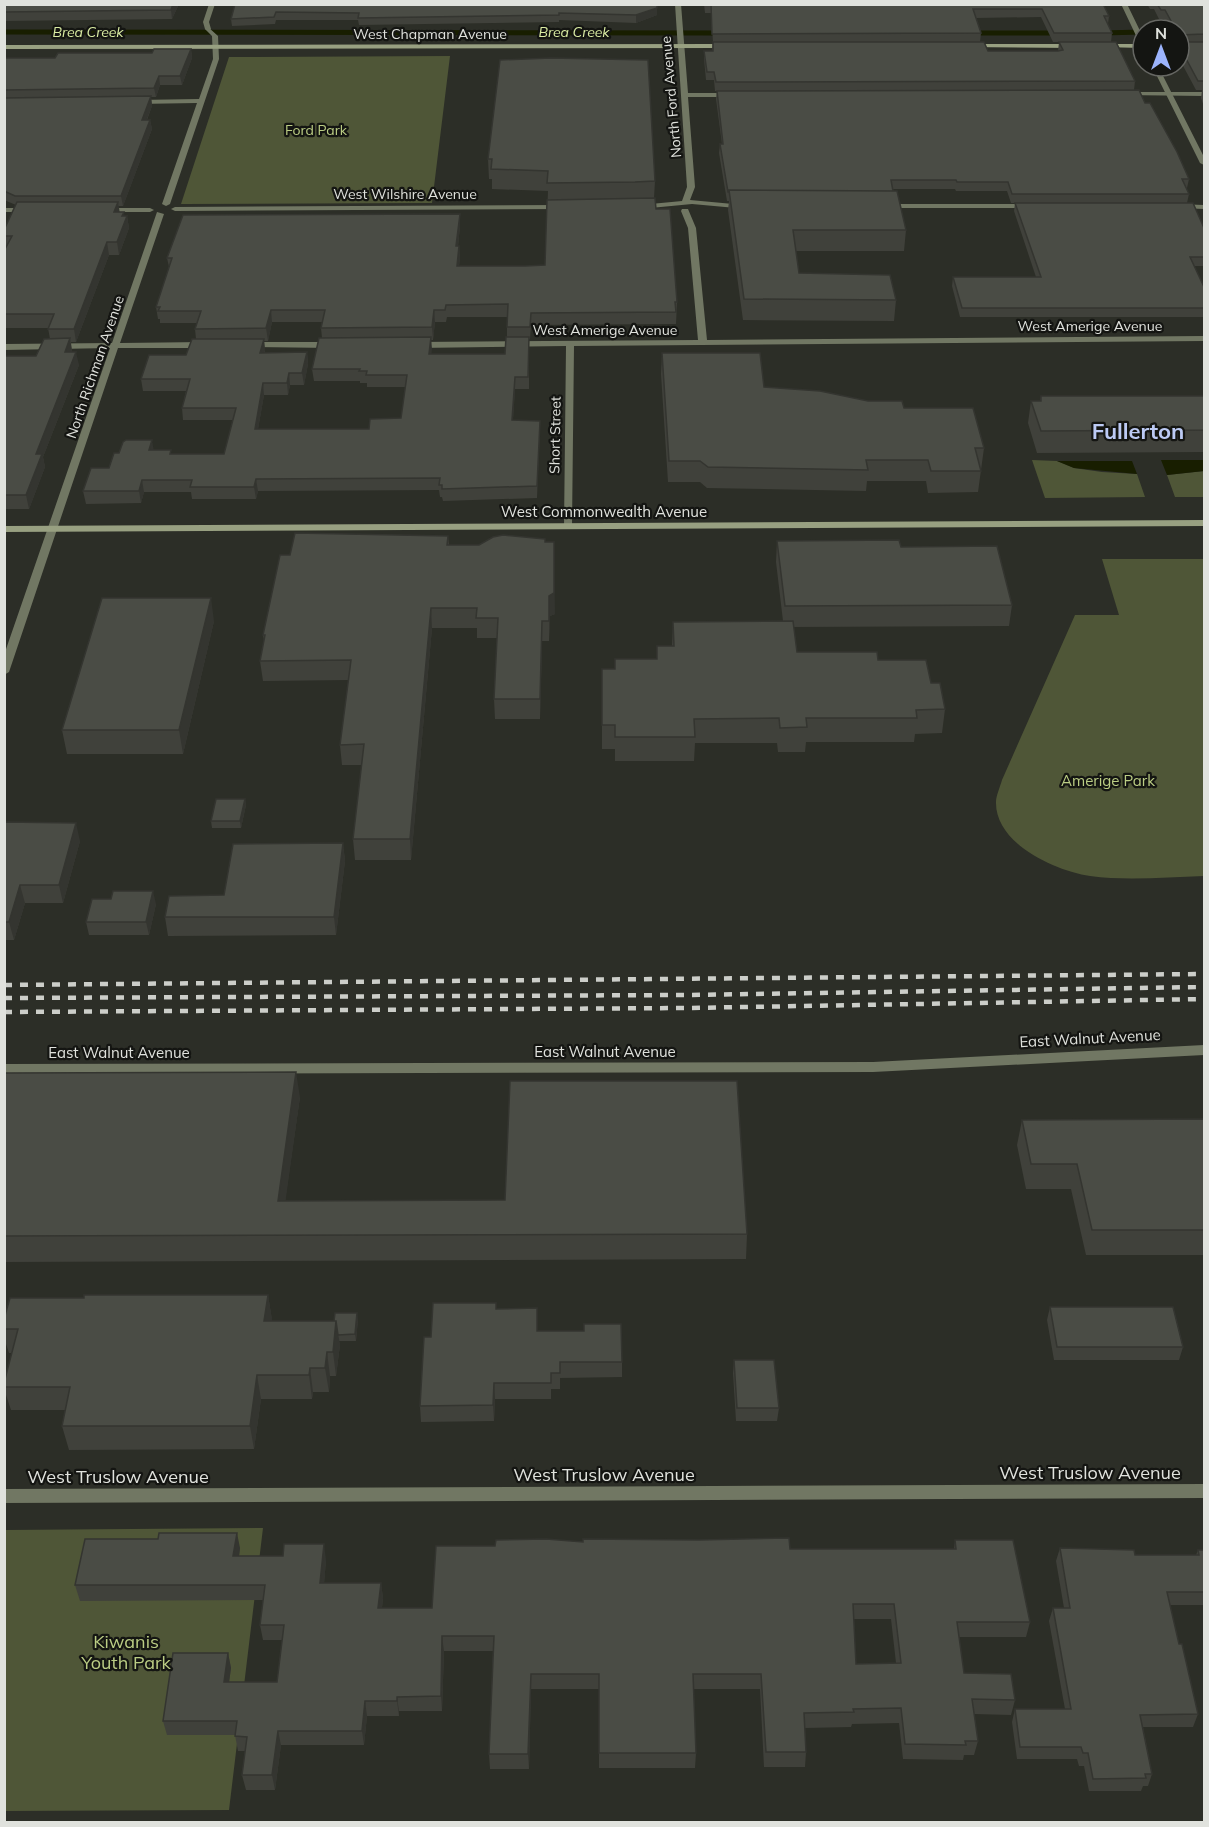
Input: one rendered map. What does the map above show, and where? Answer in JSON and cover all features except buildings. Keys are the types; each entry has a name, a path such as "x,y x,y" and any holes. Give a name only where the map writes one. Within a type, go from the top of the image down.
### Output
{"main road":[{"path":"965,46 1088,45"},
{"path":"1099,46 1131,45"},
{"name":"West Chapman Avenue","path":"4,47 729,46"},
{"name":"West Commonwealth Avenue","path":"4,529 1204,523"}],"street":[{"path":"166,204 216,59 215,36 208,29 206,22 212,4"},
{"name":"North Ford Avenue","path":"678,4 691,187 683,207"},
{"path":"1124,4 1131,20"},
{"path":"1161,78 1204,163"},
{"path":"1114,94 1204,94"},
{"path":"686,95 745,95"},
{"path":"132,102 202,101"},
{"name":"North Ford Avenue","path":"691,187 702,206"},
{"path":"96,210 150,210 160,214 175,209 174,206 166,204 156,205 150,210"},
{"path":"870,206 1041,206"},
{"name":"West Wilshire Avenue","path":"175,209 577,207"},
{"path":"703,344 694,224 683,207 752,207"},
{"path":"4,210 39,210"},
{"name":"North Richman Avenue","path":"4,672 160,214"},
{"name":"West Amerige Avenue","path":"402,345 1204,339"},
{"name":"Short Street","path":"567,526 570,344"},
{"path":"4,347 211,345"},
{"path":"235,345 342,345"},
{"name":"East Walnut Avenue","path":"4,1069 873,1067 1204,1050"},
{"name":"West Truslow Avenue","path":"4,1496 1204,1491"}],"green space":[{"name":"Ford Park","path":"450,56 432,203 181,204 229,57"},
{"path":"1032,460 1057,461 1074,468 1102,472 1137,474 1145,497 1045,498"},
{"path":"1204,471 1204,497 1175,497 1167,475"},
{"name":"Amerige Park","path":"1102,559 1204,559 1204,876 1118,878 1076,873 1045,861 1016,843 1005,831 998,817 996,800 1002,780 1075,615 1119,615"},
{"name":"Kiwanis Youth Park","path":"263,1528 229,1810 5,1811 5,1530"}],"shaded area":[{"path":"1161,460 1204,460 1204,471 1167,475"},
{"path":"1057,461 1132,461 1137,474 1074,468"}],"waterway":[{"name":"Brea Creek","path":"4,32 723,33"},
{"name":"Brea Creek","path":"1101,33 1131,32"},
{"name":"Brea Creek","path":"972,33 1059,33"}],"railway":[{"path":"4,985 1204,974"},
{"path":"4,998 687,995 1204,987"},
{"path":"4,1012 688,1008 1204,999"}],"district":[{"name":"Fullerton","path":"1138,431"}]}
